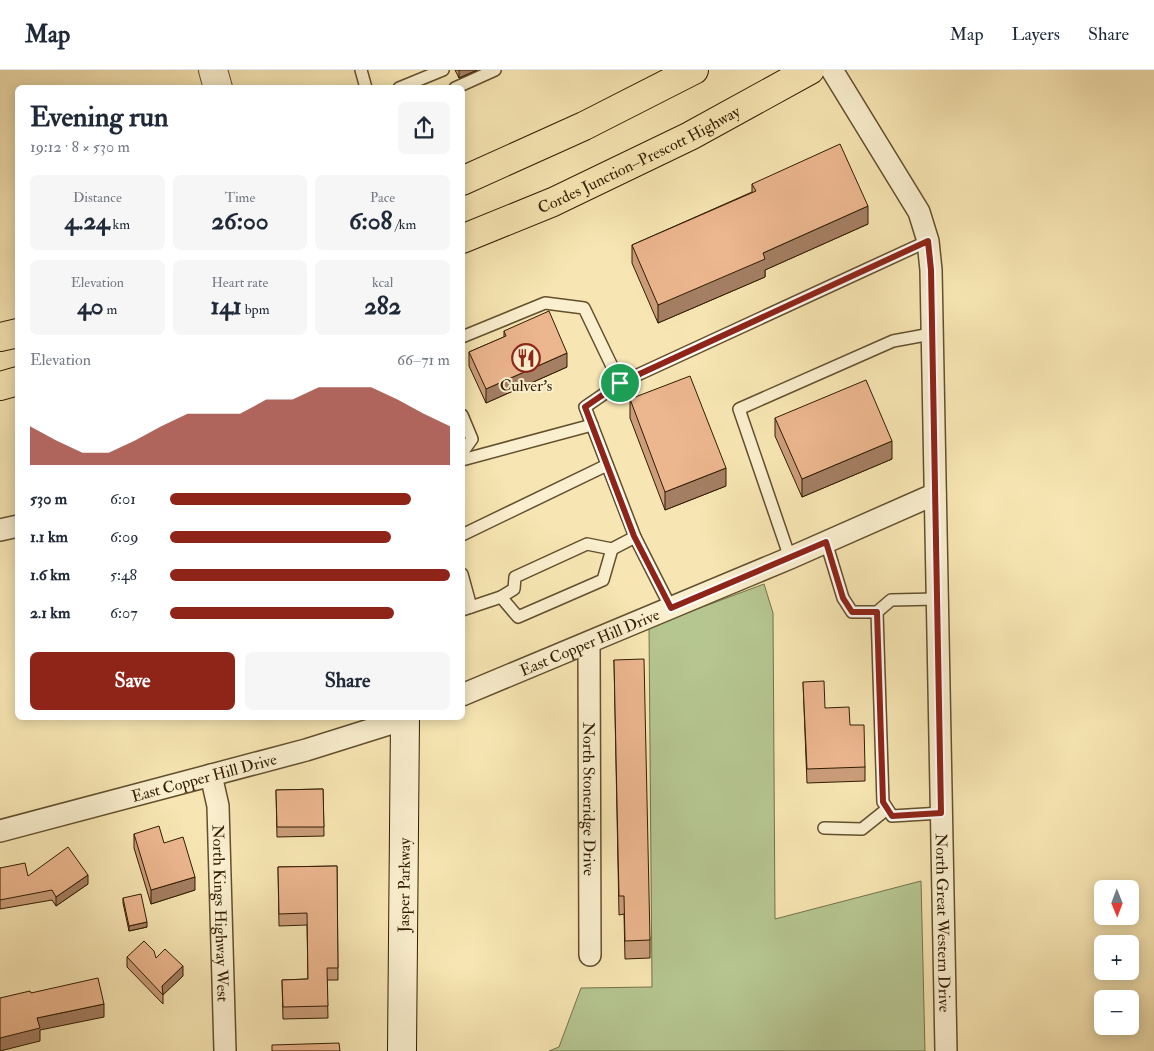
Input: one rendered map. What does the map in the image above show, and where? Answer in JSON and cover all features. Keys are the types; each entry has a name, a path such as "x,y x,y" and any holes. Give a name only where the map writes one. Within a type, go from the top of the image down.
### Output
{"main road":[{"path":"213,70 217,85"},
{"path":"465,181 584,126 694,70"},
{"name":"Cordes Junction–Prescott Highway","path":"465,238 553,202 690,136 810,70"},
{"path":"0,337 15,334"},
{"path":"0,386 15,382"},
{"name":"Jasper Parkway","path":"402,1051 406,720"}],"street":[{"name":"North Great Western Drive","path":"832,70 919,212 928,241 931,270 946,1051"},
{"name":"East Copper Hill Drive","path":"465,694 790,558 935,494"},
{"path":"0,530 15,527"},
{"name":"North Stoneridge Drive","path":"589,643 590,955"},
{"name":"East Copper Hill Drive","path":"0,831 306,750 400,720"},
{"name":"North Kings Highway West","path":"211,775 218,806 222,1050"}],"lane":[{"path":"362,70 365,85"},
{"path":"407,85 443,70"},
{"path":"462,85 495,70"},
{"path":"671,608 634,536 585,407 620,383 928,241"},
{"path":"465,336 545,304 584,308 620,383"},
{"path":"790,558 739,409 893,341 931,334"},
{"path":"465,422 472,439 465,449"},
{"path":"465,459 592,425"},
{"path":"465,534 607,465"},
{"path":"465,595 467,609 501,597 514,589 515,577 587,544 612,549 634,536"},
{"path":"826,542 843,598 852,612 877,612 891,600 937,599"},
{"path":"501,597 518,617 603,580 612,549"},
{"path":"877,612 883,802 892,816 941,813"},
{"path":"824,828 862,829 887,809"}],"green space":[{"path":"764,584 773,613 775,919 921,881 925,1051 549,1051 559,1047 581,988 652,987 649,627"}],"building":[{"path":"840,144 868,206 763,253 765,259 658,305 632,245 756,191 752,184"},
{"name":"Culver's","path":"549,311 567,353 486,389 469,352 506,336 504,331"},
{"path":"690,376 726,468 665,492 630,399"},
{"path":"866,380 892,441 802,479 775,418"},
{"path":"644,659 650,940 625,941 624,896 619,896 614,660"},
{"path":"824,681 825,708 849,707 850,725 864,725 865,767 807,769 803,682"},
{"path":"323,789 324,827 277,827 276,790"},
{"path":"159,826 164,843 183,837 195,877 151,890 134,834"},
{"path":"68,847 88,875 56,897 52,890 0,900 0,868 25,863 28,876"},
{"path":"337,866 338,968 327,968 328,1006 283,1007 282,980 308,979 307,913 279,914 278,867"},
{"path":"141,894 147,922 129,926 123,898"},
{"path":"144,941 154,951 156,958 165,949 183,966 162,986 163,995 127,957"},
{"path":"98,978 104,1004 37,1018 40,1028 0,1038 0,998"},
{"path":"339,1043 340,1051 272,1051 272,1045"}],"place":[{"name":"Culver's","path":"526,358"}],"route":[{"path":"928,241 931,270 941,813 892,816 883,802 877,612 852,612 843,598 826,542 671,608 634,536 585,407 620,383 928,241"}]}
